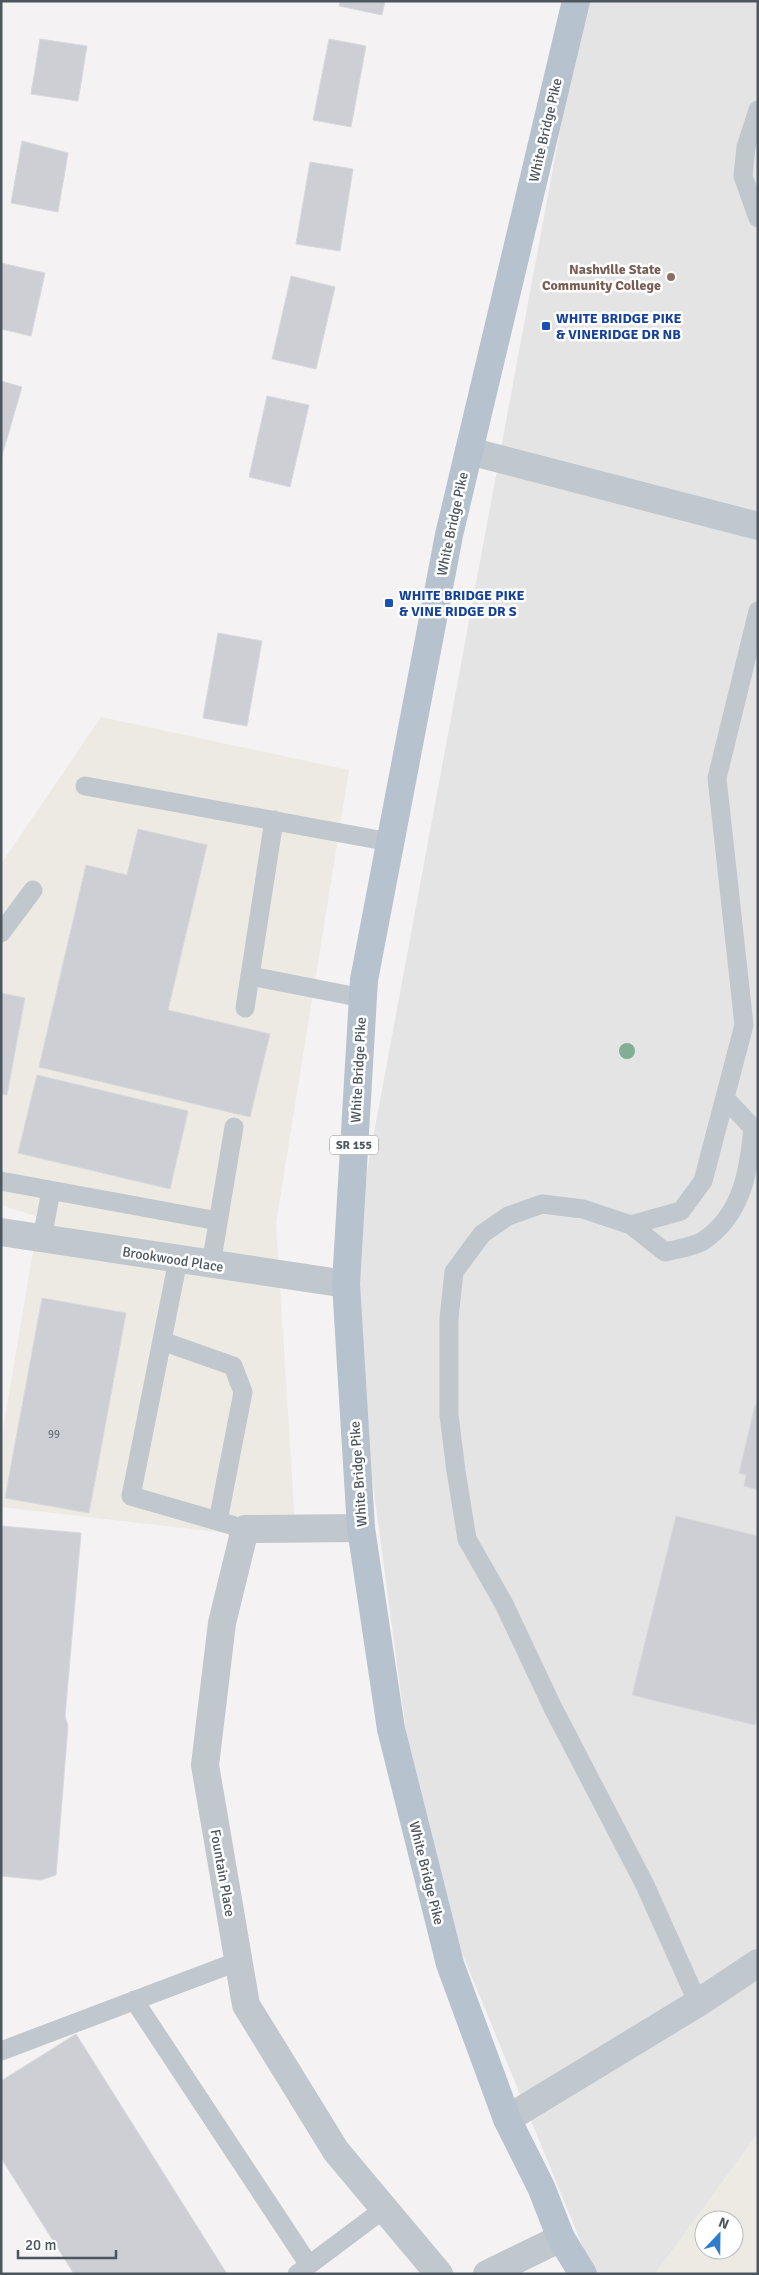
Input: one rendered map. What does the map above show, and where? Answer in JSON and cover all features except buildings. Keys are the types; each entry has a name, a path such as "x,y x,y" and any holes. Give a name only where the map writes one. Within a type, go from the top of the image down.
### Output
{"main road":[{"name":"White Bridge Pike","path":"576,1 448,535 364,980 346,1284 361,1528 391,1729 450,1964 507,2118 541,2186 561,2238 583,2274"}],"street":[{"path":"469,451 758,526"},
{"name":"Brookwood Place","path":"1,1232 346,1284"},
{"path":"245,1529 361,1528"},
{"name":"Fountain Place","path":"245,1529 222,1623 205,1765 246,2004 336,2151 439,2274"},
{"path":"507,2118 698,2002 758,1963"},
{"path":"487,2274 561,2238"}],"lane":[{"path":"758,110 746,148 743,176 758,218"},
{"path":"630,1225 681,1211 703,1181 744,1025 717,778 758,611"},
{"path":"85,786 390,842"},
{"path":"245,1008 274,820"},
{"path":"1,933 33,890"},
{"path":"250,976 363,998"},
{"path":"698,2002 646,1885 553,1708 504,1604 467,1539 449,1415 449,1318 454,1272 482,1234 508,1216 542,1204 583,1209 630,1225 665,1252 702,1242 726,1219 744,1189 753,1128 725,1098"},
{"path":"211,1265 234,1127"},
{"path":"1,1181 218,1221"},
{"path":"42,1238 51,1191"},
{"path":"178,1260 131,1496 245,1529"},
{"path":"162,1341 233,1366 243,1392 218,1521"},
{"path":"1,2051 238,1961"},
{"path":"134,2000 303,2269 384,2209"}],"shaded area":[{"path":"584,1 758,1 758,2133 702,2210 694,2210 694,2221 655,2274 594,2274 423,1858 346,1284"},
{"path":"101,717 349,770 276,1223 296,1541 1,1507 1,1441 39,1217 1,1205 1,864"},
{"path":"758,2133 758,2274 655,2274 694,2221 694,2260 744,2260 744,2210 702,2210"}],"place":[{"name":"Nashville State Community College","path":"671,277"},
{"name":"WHITE BRIDGE PIKE & VINERIDGE DR NB","path":"546,326"},
{"name":"WHITE BRIDGE PIKE & VINE RIDGE DR S","path":"389,603"}]}
